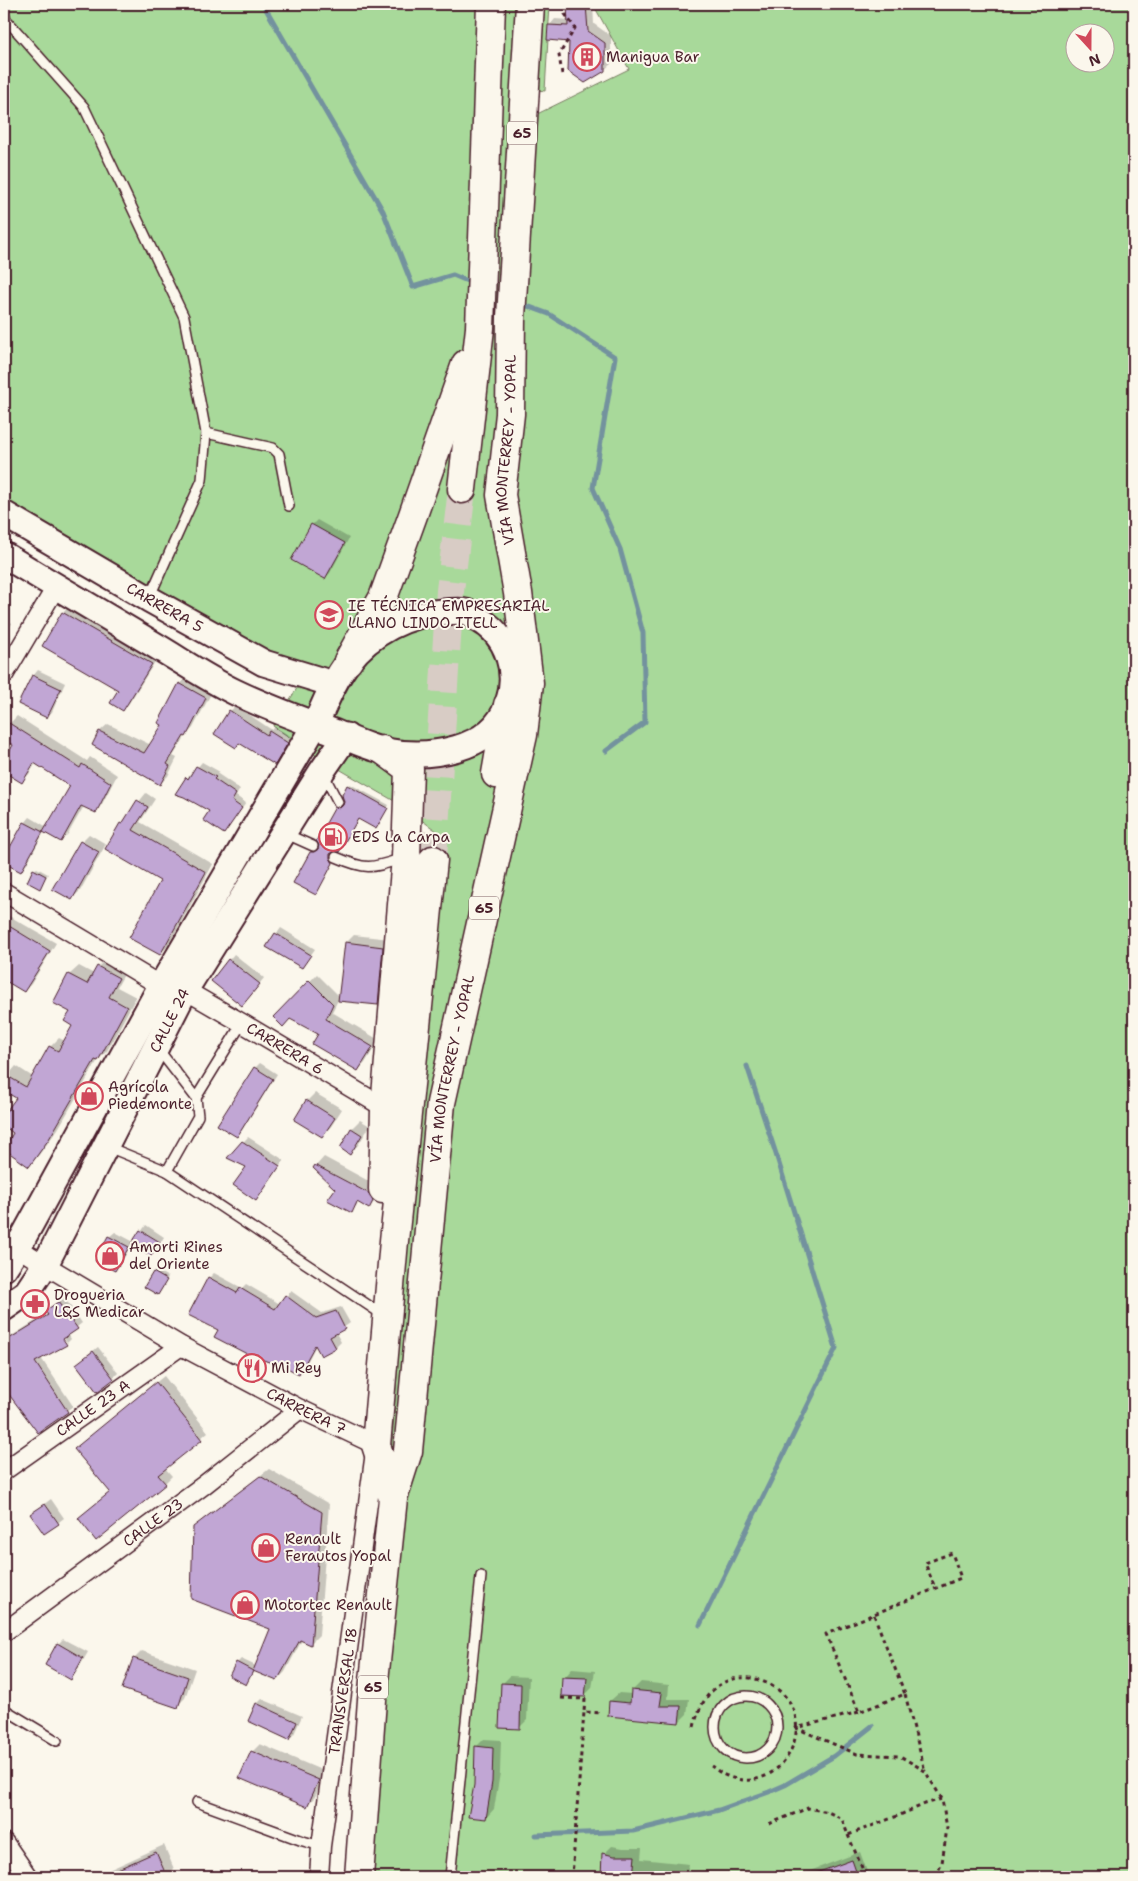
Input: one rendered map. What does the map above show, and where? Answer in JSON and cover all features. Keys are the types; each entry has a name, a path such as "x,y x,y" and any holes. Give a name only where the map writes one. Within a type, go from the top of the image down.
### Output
{"main road":[{"name":"65","path":"462,490 480,320 491,4"},
{"name":"VÍA MONTERREY - YOPAL","path":"393,1498 408,1451 441,1103 523,735 529,683 520,602 501,495 510,414 511,317 530,4"},
{"path":"348,661 383,598 480,320"},
{"path":"501,495 510,660"},
{"path":"441,1103 508,706"},
{"path":"383,750 409,769 406,857 385,1108 382,1185 394,1241"},
{"name":"65","path":"359,1877 372,1700 393,1498 376,1445 394,1241 433,860"}],"street":[{"name":"CARRERA 5","path":"4,514 149,599 264,663 333,684"},
{"path":"4,555 235,692 315,725 383,750 407,754 432,753 456,748 479,740 496,725 508,706 513,683 510,660 501,639 486,623 466,612 433,612 401,621 372,638 348,661 333,684 315,725"},
{"path":"6,665 56,587"},
{"name":"CALLE 24","path":"4,1268 11,1243 315,725"},
{"name":"CALLE 24","path":"4,1308 27,1292 45,1265 185,990 322,771 346,736"},
{"path":"4,892 161,986"},
{"name":"CARRERA 6","path":"185,990 385,1108"},
{"name":"CARRERA 7","path":"11,1243 181,1346 300,1409 376,1445"},
{"name":"CALLE 23 A","path":"4,1471 181,1346"},
{"name":"CALLE 23","path":"4,1632 204,1485 300,1409"},
{"name":"TRANSVERSAL 18","path":"319,1877 321,1846 376,1445"},
{"path":"4,1842 28,1877"}],"lane":[{"path":"4,17 84,107 184,317 206,433 202,480 149,599"},
{"path":"206,433 273,448 279,454 289,506"},
{"path":"322,771 338,802"},
{"path":"284,833 313,846"},
{"path":"336,857 354,865 372,868 406,857"},
{"path":"196,1098 242,1023"},
{"path":"157,1046 196,1098 198,1116 167,1171"},
{"path":"106,1146 167,1171 387,1318"},
{"path":"450,1877 481,1576"},
{"path":"754,1696 766,1702 777,1718 775,1740 768,1749 752,1758 736,1756 725,1750 718,1739 715,1725 717,1716 722,1707 736,1697 754,1696"},
{"path":"4,1709 57,1742"},
{"path":"197,1802 321,1846"}],"path":[{"path":"562,74 559,55 575,28 565,14 564,4"},
{"path":"858,1712 826,1634 961,1578 952,1553 925,1563 935,1588"},
{"path":"874,1615 905,1694 925,1771 942,1799 947,1828 942,1863 934,1877"},
{"path":"694,1727 697,1712 706,1697 728,1680 741,1678 759,1679 777,1688 788,1699 796,1716 796,1738 791,1752 782,1765 771,1773 756,1779 745,1779 728,1776 710,1766"},
{"path":"796,1728 858,1712 905,1694"},
{"path":"561,1698 584,1700 572,1877"},
{"path":"584,1712 602,1713"},
{"path":"796,1728 858,1754 900,1756 925,1771"},
{"path":"848,1835 942,1799"},
{"path":"769,1824 808,1808 828,1812 842,1819 866,1877"}],"green space":[{"path":"4,4 534,4 529,118 629,69 593,4 1134,4 1134,1877 352,1877 391,1454 441,834 396,802 315,755 273,726 308,671 266,656 4,507"},
{"path":"545,4 550,4 545,91 538,90"}],"building":[{"path":"567,4 586,4 588,31 605,43 605,71 585,83 568,71 569,42 547,40 548,25 568,26"},
{"path":"311,524 345,543 325,579 291,560"},
{"path":"62,612 152,664 123,711 110,703 118,690 42,646"},
{"path":"32,675 61,689 47,718 18,704"},
{"path":"179,683 206,698 186,737 184,736 167,764 170,766 160,785 92,745 99,731 144,753 162,725 158,723"},
{"path":"229,710 267,735 269,731 288,743 275,765 239,743 236,748 214,734"},
{"path":"9,723 80,768 82,764 111,783 96,813 81,806 61,842 43,832 70,786 34,763 22,783 4,772 4,761 13,745 4,740 4,731"},
{"path":"196,766 216,777 214,779 236,794 232,801 242,808 224,834 203,820 209,811 175,794"},
{"name":"EDS La Carpa","path":"347,785 388,808 376,829 358,819 339,852 335,851 330,854 333,863 316,895 293,883 310,852 318,849 319,845 316,841 335,807 340,808 343,805 342,795"},
{"path":"137,800 148,807 133,830 206,872 160,955 129,938 160,881 105,849 120,823 122,824"},
{"path":"24,822 43,832 21,872 4,863 4,858"},
{"path":"80,841 99,852 72,900 52,889"},
{"path":"33,869 46,876 40,889 27,882"},
{"path":"4,923 50,951 24,992 4,980"},
{"path":"275,933 311,955 302,968 266,947"},
{"path":"345,942 383,947 378,1005 338,1001"},
{"path":"228,959 260,984 242,1006 211,981"},
{"path":"97,966 119,978 109,997 127,1007 98,1061 95,1060 49,1139 29,1167 4,1149 13,1133 4,1126 4,1114 16,1098 4,1091 4,1074 26,1087 49,1046 58,1051 72,1026 64,1021 70,1012 53,1003 68,974 87,984"},
{"path":"309,980 333,1004 326,1019 373,1047 358,1071 312,1044 318,1034 290,1019 283,1027 273,1017"},
{"path":"254,1067 273,1079 237,1137 217,1125"},
{"path":"306,1100 335,1118 322,1137 294,1120"},
{"path":"351,1128 362,1135 350,1155 340,1148"},
{"path":"242,1141 280,1166 256,1201 233,1185 246,1167 227,1158"},
{"path":"315,1165 368,1193 373,1201 369,1209 357,1202 352,1213 327,1200 335,1189 313,1168"},
{"path":"140,1230 160,1242 151,1256 131,1244"},
{"path":"108,1236 129,1247 115,1271 95,1261"},
{"path":"153,1272 167,1280 158,1295 144,1287"},
{"path":"208,1277 237,1293 240,1288 275,1309 285,1295 316,1318 336,1311 345,1329 330,1337 336,1348 321,1356 315,1345 299,1374 249,1355 214,1337 218,1330 188,1315"},
{"path":"58,1302 78,1329 63,1339 67,1345 35,1362 68,1412 38,1433 4,1388 4,1342 48,1315 45,1311"},
{"path":"93,1351 114,1379 97,1392 76,1364"},
{"path":"156,1382 202,1440 158,1475 166,1484 96,1541 78,1518 110,1492 74,1449"},
{"path":"260,1476 322,1512 311,1645 300,1640 277,1681 253,1671 270,1629 191,1599 193,1527"},
{"path":"45,1504 59,1524 44,1534 30,1514"},
{"path":"57,1643 83,1658 71,1680 45,1665"},
{"path":"133,1658 188,1677 178,1708 122,1689"},
{"path":"236,1662 253,1671 246,1685 229,1676"},
{"path":"562,1677 587,1678 585,1697 561,1696"},
{"path":"501,1683 521,1684 520,1729 499,1728"},
{"path":"631,1690 662,1693 660,1706 681,1706 679,1723 608,1716 609,1701 630,1703"},
{"path":"256,1703 297,1722 289,1740 248,1721"},
{"path":"475,1746 493,1748 492,1782 486,1819 468,1817 474,1785"},
{"path":"251,1751 319,1780 307,1807 239,1778"},
{"path":"156,1852 167,1877 100,1877"},
{"path":"602,1853 614,1856 635,1856 633,1877 601,1877"},
{"path":"852,1860 858,1877 808,1877 808,1876"}],"waterway":[{"path":"263,4 383,211 413,287 453,275 472,283"},
{"path":"519,303 549,314 615,357 593,488 620,549 643,633 645,722 606,751"},
{"path":"700,1625 836,1348 747,1066"},
{"path":"536,1835 633,1831 719,1810 785,1785 834,1756 872,1726"}],"tunnel":[{"path":"433,860 450,591 462,489"}],"place":[{"name":"Manigua Bar","path":"587,57"},
{"name":"IE TÉCNICA EMPRESARIAL LLANO LINDO ITELL","path":"329,615"},
{"name":"EDS La Carpa","path":"333,837"},
{"name":"Agrícola Piedemonte","path":"89,1096"},
{"name":"Amorti Rines del Oriente","path":"110,1256"},
{"name":"Drogueria L&S Medicar","path":"35,1304"},
{"name":"Mi Rey","path":"252,1368"},
{"name":"Renault Ferautos Yopal","path":"266,1548"},
{"name":"Motortec Renault","path":"245,1605"}]}
